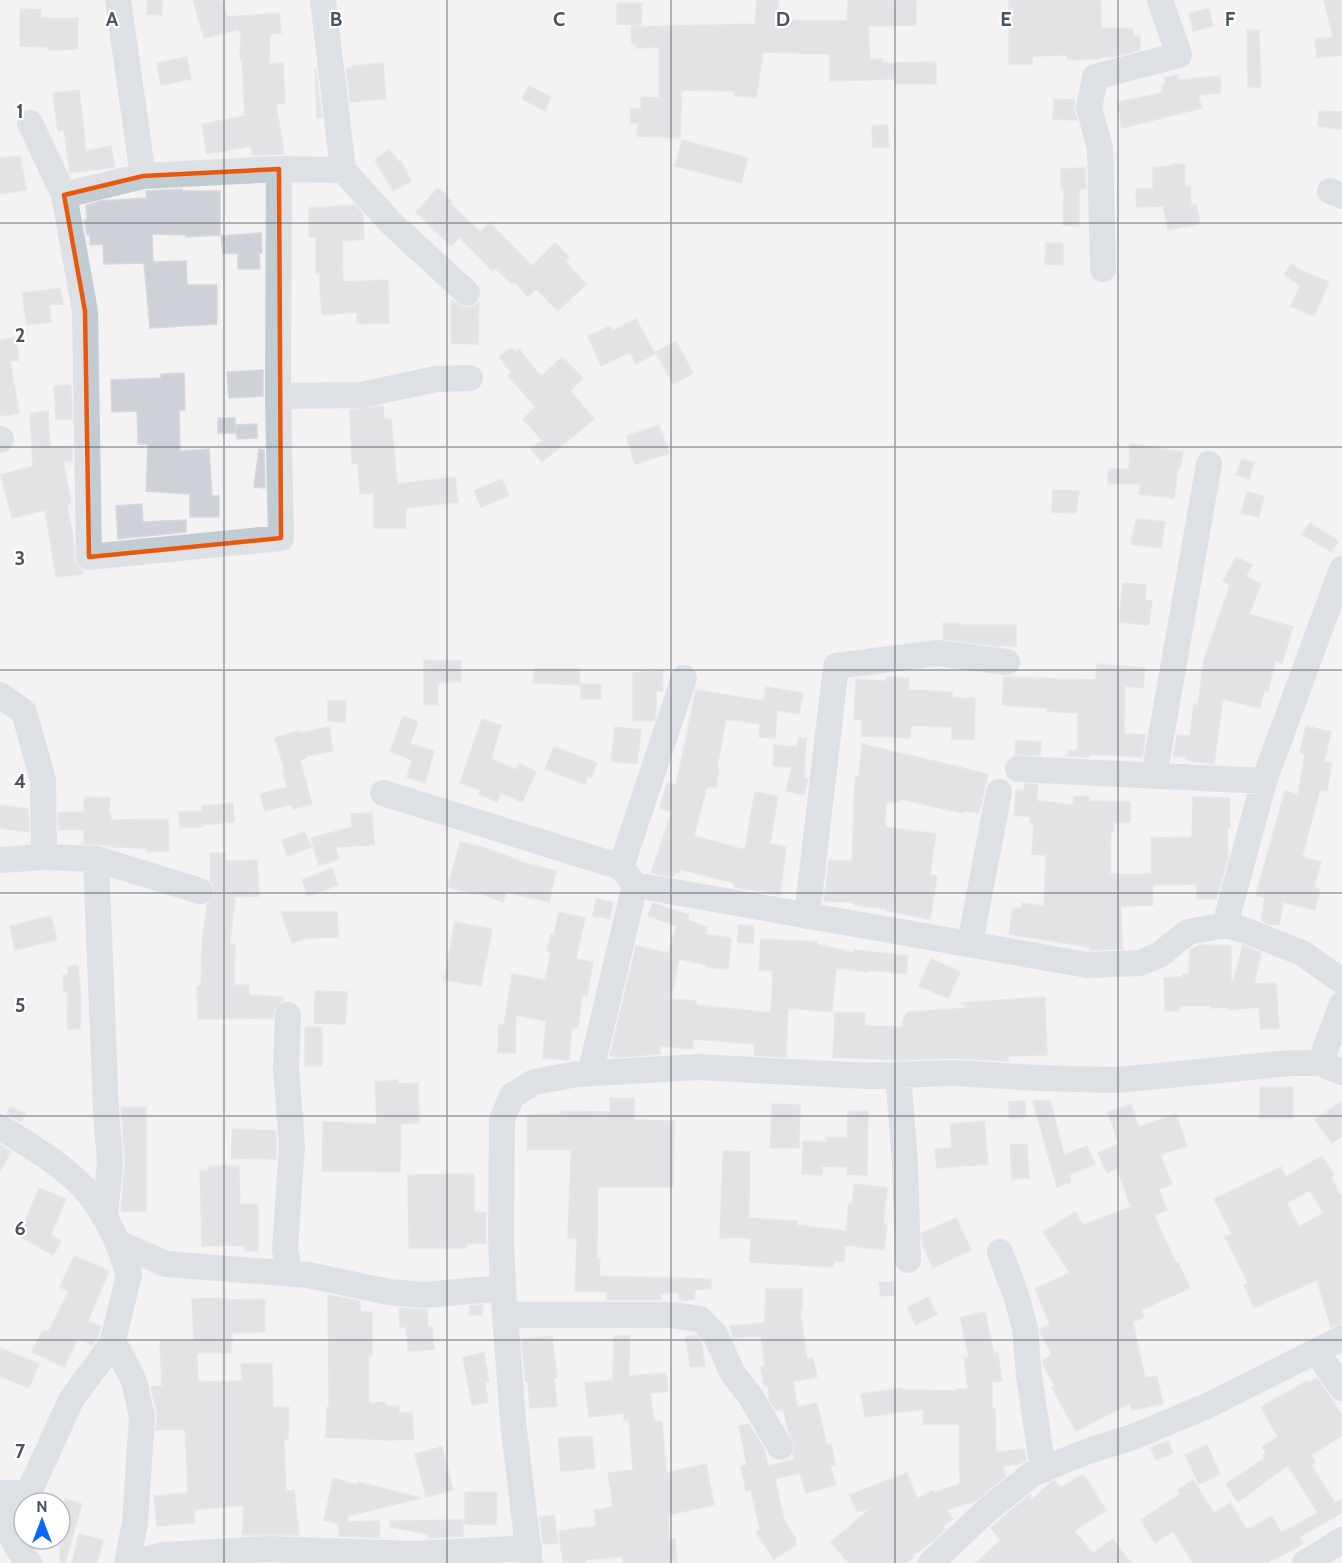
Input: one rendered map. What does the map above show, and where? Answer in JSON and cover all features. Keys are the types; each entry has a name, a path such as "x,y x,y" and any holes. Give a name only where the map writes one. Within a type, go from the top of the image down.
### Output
{"street":[{"path":"118,0 143,176"},
{"path":"323,0 343,170 391,223 467,293"},
{"path":"1103,269 1100,148 1089,108 1095,77 1179,55 1161,0"},
{"path":"30,123 64,195 85,311 89,557 281,538 278,396 279,169"},
{"path":"64,195 143,176 279,169 343,170"},
{"path":"278,396 361,395 436,379 470,378"},
{"path":"1154,776 1209,464"},
{"path":"1225,925 1264,781 1342,569"},
{"path":"807,916 836,666 938,653 1007,662"},
{"path":"590,1074 628,876 684,678"},
{"path":"0,695 24,712 31,735 43,780 44,857"},
{"path":"1018,769 1264,781"},
{"path":"970,943 999,792"},
{"path":"383,793 628,876 807,916 1087,964 1140,963 1159,955 1188,932 1225,925 1247,931 1302,953 1342,981"},
{"path":"0,860 44,857 96,859 200,891"},
{"path":"96,859 106,1110 111,1162 105,1217"},
{"path":"112,1344 118,1350 134,1380 142,1417 135,1523 129,1563 164,1555 267,1549 530,1556 513,1422 501,1238 502,1119 512,1096 534,1082 590,1074 697,1067 813,1075 867,1076 952,1072 1038,1078 1117,1080 1291,1063 1331,1067 1342,1004"},
{"path":"288,1015 286,1068 292,1145 285,1250 290,1274"},
{"path":"898,1074 905,1163 908,1260"},
{"path":"0,1127 53,1162 88,1193 105,1217 118,1243 129,1275 112,1344 71,1400 29,1491"},
{"path":"118,1243 166,1264 308,1275 389,1292 424,1295 503,1288"},
{"path":"1000,1252 1016,1295 1025,1329 1029,1376 1043,1470"},
{"path":"129,1275 166,1264"},
{"path":"505,1315 671,1315 700,1319 715,1334 733,1374 751,1396 780,1447"},
{"path":"931,1563 986,1511 1032,1474 1088,1450 1133,1437 1207,1406 1342,1338"},
{"path":"1317,1351 1342,1388"},
{"path":"5,1523 16,1547 29,1563"},
{"path":"1305,1563 1342,1540"}],"highlighted area":[{"path":"279,169 281,538 89,557 85,311 64,195 143,176"}],"building":[{"path":"147,0 162,0 162,15 147,14"},
{"path":"193,0 222,0 227,17 279,13 281,33 270,34 269,64 283,63 285,103 276,104 284,154 253,155 251,146 207,154 202,124 245,116 242,59 240,59 241,36 239,29 204,38"},
{"path":"757,0 778,0 778,20 847,21 848,0 916,0 916,25 868,26 870,59 883,59 883,63 936,62 936,84 895,84 895,79 830,81 830,54 763,52 756,98 734,95 735,91 682,90 680,138 637,136 638,123 630,123 631,108 641,109 641,97 659,98 659,47 636,48 636,44 632,44 631,27 755,24"},
{"path":"1009,0 1101,0 1101,28 1133,28 1133,36 1140,36 1140,50 1112,57 1099,57 1099,59 1067,60 1067,55 1032,56 1032,64 1009,64"},
{"path":"1324,0 1342,0 1342,55 1317,58 1315,39 1333,37"},
{"path":"617,3 642,3 641,25 617,24"},
{"path":"20,9 41,10 41,18 78,18 78,49 48,50 48,47 20,46"},
{"path":"1209,9 1213,26 1193,31 1189,13"},
{"path":"1247,30 1259,30 1261,87 1248,87"},
{"path":"187,57 191,79 161,85 157,63"},
{"path":"383,63 386,99 350,102 346,68"},
{"path":"315,70 322,117 317,118"},
{"path":"1178,75 1179,80 1220,76 1221,93 1198,95 1202,108 1122,128 1117,102 1163,93 1162,85 1166,84 1164,78"},
{"path":"529,86 551,97 545,111 522,99"},
{"path":"79,90 86,151 111,146 115,167 70,173 64,130 58,131 53,93"},
{"path":"1054,99 1075,100 1074,111 1077,120 1053,119"},
{"path":"1319,111 1342,112 1342,129 1318,126"},
{"path":"887,125 889,147 873,148 872,126"},
{"path":"682,140 748,158 741,183 675,166"},
{"path":"389,149 399,162 401,161 411,181 393,191 375,160"},
{"path":"20,156 26,190 0,194 0,158"},
{"path":"1172,164 1185,164 1185,186 1190,186 1191,206 1196,204 1200,224 1168,230 1163,206 1137,207 1136,189 1153,188 1153,167 1172,166"},
{"path":"1085,168 1086,189 1079,189 1079,226 1063,225 1064,189 1061,189 1061,169"},
{"path":"438,188 480,232 490,223 532,266 555,243 569,257 565,261 586,284 558,311 536,289 528,297 514,282 512,284 495,268 493,271 459,237 451,246 416,212"},
{"path":"182,189 183,191 220,191 220,235 186,237 185,235 152,234 153,262 186,261 187,285 217,285 217,324 150,328 144,263 104,264 103,244 90,245 90,235 87,235 84,220 87,220 86,205 101,201 147,198 146,191"},
{"path":"355,205 363,214 364,239 342,241 343,282 388,280 389,323 357,324 357,312 322,315 319,273 316,273 316,237 309,237 309,208"},
{"path":"261,233 260,269 238,269 238,253 223,254 221,236"},
{"path":"1046,243 1063,243 1063,265 1045,264"},
{"path":"1292,264 1302,271 1329,282 1314,316 1291,306 1300,286 1284,274"},
{"path":"60,288 63,304 49,305 51,322 27,325 22,293"},
{"path":"451,300 464,308 472,307 479,302 478,344 451,343"},
{"path":"636,319 655,354 636,364 630,352 601,366 588,336 610,326 612,331"},
{"path":"16,338 19,360 10,361 19,413 0,416 0,340"},
{"path":"676,341 693,373 673,384 656,352"},
{"path":"511,348 515,352 519,349 541,377 562,357 583,378 570,391 594,419 542,462 531,449 542,440 523,419 536,407 508,376 512,373 499,357"},
{"path":"263,370 263,396 229,398 227,372"},
{"path":"184,373 185,410 179,410 180,451 209,449 212,496 219,496 219,517 190,517 190,494 146,491 148,444 138,444 137,411 112,412 111,380 161,378 161,374"},
{"path":"71,385 72,419 56,420 54,386"},
{"path":"383,406 384,419 391,419 397,484 455,477 458,502 406,508 406,528 374,528 374,493 360,494 358,463 352,464 350,410"},
{"path":"48,411 50,447 72,446 72,461 63,461 71,503 67,504 74,543 74,558 83,574 56,577 45,510 12,518 1,475 33,466 30,414"},
{"path":"218,418 235,418 235,433 218,433"},
{"path":"257,424 257,438 237,439 236,425"},
{"path":"659,425 669,453 635,464 626,436"},
{"path":"1130,444 1183,452 1180,468 1178,468 1174,498 1139,494 1141,484 1108,484 1108,469 1129,469"},
{"path":"259,449 264,450 265,488 254,487"},
{"path":"1242,459 1254,463 1249,479 1236,475"},
{"path":"502,479 509,495 481,507 474,491"},
{"path":"1053,490 1079,491 1076,513 1052,512"},
{"path":"1247,492 1264,496 1259,517 1241,513"},
{"path":"142,504 143,522 186,520 186,532 118,539 116,506"},
{"path":"1136,519 1165,522 1161,548 1131,544"},
{"path":"1310,523 1338,541 1331,552 1302,534"},
{"path":"1236,557 1252,565 1246,576 1261,584 1249,614 1293,627 1282,663 1275,661 1268,692 1264,691 1260,708 1223,699 1214,764 1186,760 1186,757 1173,756 1177,735 1190,736 1194,704 1198,705 1204,660 1230,585 1223,581"},
{"path":"1123,583 1146,585 1145,600 1152,601 1149,625 1119,622"},
{"path":"943,623 1016,625 1016,646 997,646 943,639"},
{"path":"424,660 461,661 461,682 438,682 438,705 424,705"},
{"path":"1097,664 1145,668 1143,688 1125,686 1124,734 1146,735 1142,757 1089,754 1089,757 1068,756 1068,750 1078,750 1078,713 1002,705 1004,677 1096,680"},
{"path":"534,669 579,669 580,685 533,683"},
{"path":"662,671 663,691 656,691 654,721 633,721 633,673"},
{"path":"887,677 909,678 908,690 952,692 952,698 975,698 974,740 952,739 952,727 911,725 910,738 862,736 862,720 854,719 856,679 886,681"},
{"path":"581,684 601,684 601,699 581,699"},
{"path":"766,687 803,693 799,714 777,710 775,738 759,737 760,724 726,719 717,767 719,768 716,788 707,786 694,836 745,850 755,792 778,796 770,844 786,847 780,895 734,887 734,883 680,869 679,873 675,872 673,877 651,873 672,811 660,808 667,783 676,785 696,690 764,701"},
{"path":"328,700 346,701 345,722 328,721"},
{"path":"403,716 418,722 410,744 434,751 425,783 407,777 412,760 390,751"},
{"path":"482,719 501,725 491,759 516,770 519,763 536,772 522,802 501,793 497,802 479,794 481,790 460,783"},
{"path":"1306,726 1331,732 1324,762 1332,763 1327,791 1320,790 1302,857 1321,862 1314,887 1320,889 1315,910 1283,902 1279,925 1269,924 1261,920 1265,897 1256,895 1285,791 1298,795 1305,754 1300,752"},
{"path":"329,727 333,751 306,756 300,760 312,804 293,809 291,804 265,811 260,794 287,787 283,771 285,771 275,738 298,731 299,733"},
{"path":"615,727 641,730 637,764 611,761"},
{"path":"799,738 806,739 804,778 808,779 804,795 786,791 792,767 773,766 774,745 797,747"},
{"path":"1016,740 1041,742 1040,755 1015,755"},
{"path":"862,744 988,774 979,813 963,811 962,813 900,799 900,802 886,802 885,827 936,834 930,875 937,876 930,919 887,911 887,909 854,905 854,902 824,901 829,860 852,861 855,777 859,777"},
{"path":"554,747 597,763 591,778 587,776 585,784 545,769"},
{"path":"1025,784 1038,785 1037,801 1073,805 1074,796 1089,796 1089,801 1130,802 1130,822 1114,823 1113,831 1111,831 1110,874 1151,874 1151,838 1192,837 1193,797 1230,798 1230,828 1227,828 1228,858 1216,899 1197,899 1197,884 1153,885 1153,905 1121,906 1122,949 1090,950 1090,947 1009,934 1013,908 1021,909 1022,903 1044,906 1046,855 1032,854 1034,823 1030,823 1031,817 1014,815 1016,790 1024,790"},
{"path":"84,797 110,798 111,820 168,819 169,851 147,852 147,848 84,844 84,830 59,830 58,812 84,812"},
{"path":"233,803 234,822 180,828 179,812 202,811 202,806"},
{"path":"0,805 28,809 29,832 0,828"},
{"path":"372,813 374,845 335,847 339,859 319,865 311,838 352,827 351,814"},
{"path":"305,832 311,847 287,856 282,840"},
{"path":"460,842 556,871 549,902 506,892 503,902 476,892 475,894 448,887"},
{"path":"210,853 225,853 226,861 257,860 259,896 235,897 230,945 235,945 234,985 249,985 249,995 283,997 283,1001 275,1008 273,1018 198,1019 197,986 201,986 202,944 207,904 214,895 214,887 210,880"},
{"path":"332,868 338,885 308,896 302,880"},
{"path":"596,899 613,902 610,919 593,916"},
{"path":"653,903 689,915 688,920 707,927 705,934 731,938 728,969 707,967 707,965 679,959 671,999 696,1001 696,1005 771,1013 773,971 759,970 761,939 817,942 816,944 854,953 854,950 908,956 906,974 836,968 832,1012 788,1008 786,1057 754,1055 755,1044 693,1039 693,1049 661,1046 660,1054 617,1057 610,1055 636,946 668,953 677,926 648,916"},
{"path":"281,912 337,912 338,937 307,938 292,943"},
{"path":"559,912 585,918 576,959 593,962 587,996 582,995 578,1028 572,1027 569,1060 543,1058 546,1021 516,1015 515,1053 498,1053 498,1025 504,1025 512,974 545,980 551,952 547,951"},
{"path":"51,916 57,940 15,950 10,926"},
{"path":"455,922 492,929 481,986 444,980"},
{"path":"738,925 754,926 753,943 738,942"},
{"path":"1200,945 1231,946 1231,982 1233,982 1243,945 1261,953 1254,984 1276,983 1279,1028 1261,1029 1259,1007 1228,1010 1228,1007 1211,1008 1211,1005 1180,1006 1180,1011 1165,1011 1164,978 1182,977 1182,974 1189,974 1190,950"},
{"path":"931,959 960,972 948,998 919,986"},
{"path":"68,966 78,966 81,1001 80,1029 67,1029 68,992 64,992 63,975 68,975"},
{"path":"315,991 347,992 345,1024 314,1023"},
{"path":"1045,997 1047,1055 1008,1056 1008,1061 833,1057 835,1012 865,1013 865,1026 903,1027 903,1020 907,1012 970,1008 959,1003"},
{"path":"305,1027 322,1027 322,1066 305,1066"},
{"path":"398,1080 398,1084 418,1083 419,1123 401,1124 400,1172 322,1171 323,1122 377,1124 375,1082"},
{"path":"1260,1087 1293,1087 1293,1118 1260,1118"},
{"path":"610,1098 634,1098 634,1120 674,1121 673,1187 598,1187 597,1259 600,1259 599,1276 711,1279 711,1288 695,1290 694,1300 680,1300 678,1292 660,1294 661,1300 606,1300 607,1292 575,1291 577,1238 568,1238 571,1150 527,1150 527,1115 561,1114 561,1111 610,1112"},
{"path":"1050,1100 1064,1155 1087,1146 1095,1164 1069,1175 1071,1182 1057,1187 1033,1101"},
{"path":"1025,1101 1026,1117 1009,1118 1009,1102"},
{"path":"1342,1101 1342,1136 1332,1143 1315,1120"},
{"path":"772,1104 800,1105 799,1148 770,1148"},
{"path":"1131,1105 1139,1127 1176,1114 1187,1146 1160,1155 1172,1184 1159,1189 1167,1210 1154,1215 1190,1288 1141,1310 1144,1317 1133,1322 1145,1378 1157,1376 1163,1404 1132,1410 1130,1403 1076,1431 1052,1388 1055,1386 1043,1364 1043,1360 1052,1355 1040,1329 1050,1324 1035,1289 1070,1273 1043,1232 1075,1212 1083,1225 1131,1207 1117,1168 1107,1173 1098,1153 1119,1144 1108,1112"},
{"path":"10,1107 25,1113 21,1122 7,1114"},
{"path":"121,1107 146,1107 146,1211 121,1212 125,1161"},
{"path":"848,1111 868,1111 867,1175 847,1174 847,1167 822,1166 822,1175 802,1174 803,1141 826,1142 826,1137 847,1138"},
{"path":"984,1121 988,1164 937,1168 935,1149 952,1148 950,1124"},
{"path":"233,1129 276,1131 276,1159 231,1158"},
{"path":"1027,1144 1029,1178 1012,1179 1010,1145"},
{"path":"0,1145 11,1152 0,1171"},
{"path":"723,1151 750,1152 749,1218 797,1221 796,1225 846,1231 854,1184 887,1188 883,1224 887,1224 884,1250 845,1245 844,1262 834,1261 833,1267 750,1262 751,1238 720,1238"},
{"path":"1322,1156 1334,1175 1331,1177 1342,1197 1342,1323 1331,1327 1317,1280 1254,1308 1244,1285 1248,1283 1225,1237 1232,1234 1214,1199 1281,1167 1286,1177","holes":["1310,1190 1324,1213 1299,1227 1287,1203"]},
{"path":"208,1166 239,1166 240,1204 258,1204 258,1251 244,1251 244,1245 202,1246 200,1171 209,1171"},
{"path":"474,1174 474,1212 486,1212 486,1244 467,1243 467,1248 409,1248 408,1175"},
{"path":"39,1188 66,1199 51,1235 61,1241 53,1255 19,1236"},
{"path":"956,1218 971,1250 933,1268 923,1246 922,1233"},
{"path":"74,1256 109,1271 88,1321 101,1327 98,1337 92,1345 78,1338 64,1367 32,1352 43,1330 48,1332 69,1291 60,1287"},
{"path":"893,1282 895,1295 881,1296 879,1283"},
{"path":"766,1289 802,1289 802,1310 800,1310 807,1359 813,1358 817,1377 793,1381 797,1407 817,1403 827,1446 831,1445 835,1465 830,1466 836,1485 806,1493 800,1473 775,1479 784,1520 796,1539 796,1545 774,1559 756,1532 760,1529 751,1490 746,1491 741,1466 747,1465 739,1426 749,1424 764,1449 768,1466 794,1460 795,1446 783,1409 776,1410 769,1399 768,1386 764,1386 761,1367 765,1366 761,1336 733,1338 730,1326 765,1323"},
{"path":"328,1295 360,1301 360,1312 372,1312 369,1403 386,1402 386,1406 399,1406 399,1413 412,1412 414,1439 326,1437 327,1407 329,1407"},
{"path":"928,1297 937,1314 916,1325 907,1308"},
{"path":"228,1298 228,1300 265,1299 265,1332 232,1333 231,1353 197,1353 198,1382 242,1381 241,1364 272,1363 273,1407 289,1407 288,1439 284,1439 286,1491 294,1490 299,1535 242,1535 244,1505 193,1510 195,1523 157,1526 154,1496 188,1493 185,1430 156,1430 157,1414 151,1387 162,1386 160,1341 194,1340 192,1299"},
{"path":"483,1305 482,1315 469,1315 470,1306"},
{"path":"399,1308 427,1310 428,1327 432,1327 434,1349 408,1351 406,1327 400,1327"},
{"path":"985,1312 994,1354 998,1353 1002,1381 992,1382 996,1452 1025,1449 1026,1460 1020,1464 1002,1466 1006,1476 975,1501 946,1510 953,1519 943,1526 945,1529 935,1539 912,1556 914,1557 907,1563 849,1563 831,1542 870,1509 857,1512 850,1495 907,1473 917,1499 933,1490 934,1493 960,1484 959,1424 923,1424 924,1409 865,1417 861,1394 902,1388 902,1390 956,1391 956,1389 968,1389 964,1357 969,1357 960,1317"},
{"path":"695,1335 701,1341 705,1366 690,1367 686,1337"},
{"path":"552,1336 557,1377 554,1378 557,1406 530,1408 528,1381 525,1381 522,1339"},
{"path":"614,1336 630,1336 629,1376 666,1373 668,1391 650,1393 654,1422 662,1421 666,1473 706,1464 714,1505 668,1515 669,1540 675,1539 677,1563 623,1563 623,1556 586,1560 586,1563 563,1563 559,1531 596,1526 594,1510 613,1507 608,1473 633,1470 629,1419 624,1420 624,1413 589,1417 585,1383 613,1380"},
{"path":"0,1348 39,1364 29,1388 0,1376"},
{"path":"484,1353 489,1381 485,1382 488,1402 472,1405 463,1357"},
{"path":"1317,1378 1342,1415 1342,1435 1311,1455 1315,1462 1311,1465 1335,1503 1342,1500 1342,1513 1299,1537 1303,1544 1267,1563 1193,1563 1173,1531 1155,1543 1141,1520 1180,1494 1178,1490 1193,1480 1214,1513 1230,1503 1247,1530 1272,1516 1281,1533 1318,1513 1288,1465 1238,1502 1226,1484 1265,1458 1263,1455 1266,1453 1262,1447 1278,1437 1261,1407 1307,1381 1308,1383"},
{"path":"592,1436 595,1468 561,1471 558,1438"},
{"path":"1168,1441 1173,1453 1156,1460 1151,1448"},
{"path":"1207,1445 1220,1474 1199,1484 1185,1455"},
{"path":"442,1447 453,1490 426,1497 415,1454"},
{"path":"1083,1474 1106,1510 1074,1531 1093,1553 1113,1539 1131,1563 976,1563 1001,1540 991,1528 1009,1512 1030,1495 1031,1501 1051,1482 1055,1481 1061,1488"},
{"path":"333,1478 421,1498 347,1516 348,1522 379,1521 380,1538 339,1536 338,1523 324,1520"},
{"path":"465,1492 497,1492 496,1525 465,1524"},
{"path":"72,1501 82,1504 72,1539"},
{"path":"554,1515 558,1543 543,1544 540,1517"},
{"path":"463,1520 463,1536 428,1538 428,1534 390,1527 391,1521"},
{"path":"79,1534 103,1540 97,1563 72,1563"},
{"path":"60,1551 68,1551 65,1563 60,1563"}]}
